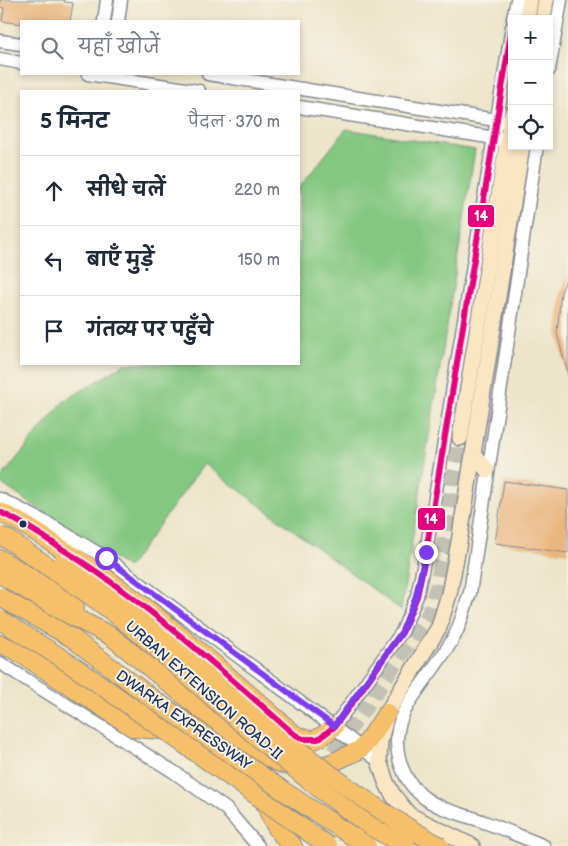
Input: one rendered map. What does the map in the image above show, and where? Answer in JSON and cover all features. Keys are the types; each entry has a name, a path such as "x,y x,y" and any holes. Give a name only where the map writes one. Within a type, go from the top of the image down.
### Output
{"highway":[{"path":"0,512 20,522 102,574 225,674 289,751 299,768 318,768 331,764 361,748 387,714"},
{"path":"0,523 64,560 146,621 289,751 334,778 379,811 440,846"},
{"name":"URBAN EXTENSION ROAD-II","path":"0,536 9,540 72,583 137,632 289,751 330,796 368,824 406,846"},
{"name":"URBAN EXTENSION ROAD-II","path":"0,559 61,596 111,636"},
{"path":"0,574 58,609 111,636 235,737 274,761 303,739 318,740 334,726"},
{"name":"DWARKA EXPRESSWAY","path":"0,596 72,638 113,670 275,785 367,846"},
{"name":"DWARKA EXPRESSWAY","path":"0,620 60,657 328,846"},
{"path":"0,644 17,651 134,728 162,730"},
{"path":"235,737 247,759 272,822 283,838 293,846"}],"main road":[{"path":"528,15 530,0"},
{"path":"544,15 546,0"},
{"path":"460,438 507,119"},
{"path":"472,846 408,815 386,782 379,761 380,741 387,714 439,627 451,585 521,150"},
{"path":"473,454 487,470"}],"street":[{"path":"104,20 107,0"},
{"path":"118,20 121,0"},
{"path":"514,15 517,0"},
{"path":"551,60 561,0"},
{"path":"0,40 20,44"},
{"path":"0,59 20,62"},
{"path":"215,75 507,119 510,60"},
{"path":"111,76 193,90"},
{"path":"300,107 504,139 416,596 402,632 334,726"},
{"path":"535,150 470,593 456,632 432,672 405,710 400,721 397,742 402,769 410,783 422,796 441,806 544,846"},
{"path":"0,499 47,523 106,558 379,761"},
{"path":"0,663 174,772 226,809 258,846"}],"green space":[{"path":"346,129 475,150 401,610 204,464 128,568 0,483 0,479 63,402 123,365 300,365 300,187"}],"building":[{"path":"0,0 65,0 64,2 73,3 70,20 20,20 20,24 2,21 4,8 0,7"},
{"path":"568,275 568,376 557,333 561,292"},
{"path":"504,481 568,490 568,553 495,543"}],"tunnel":[{"path":"292,832 294,815 301,796 371,700 428,615 437,586 460,438"}],"transit line":[{"name":"14","path":"0,512 38,533 121,589 238,684 294,734 303,739 318,739 334,727 402,632 417,596 426,552 508,51"}],"route":[{"path":"106,558 198,628 334,726 402,632 416,596 426,552"}]}
